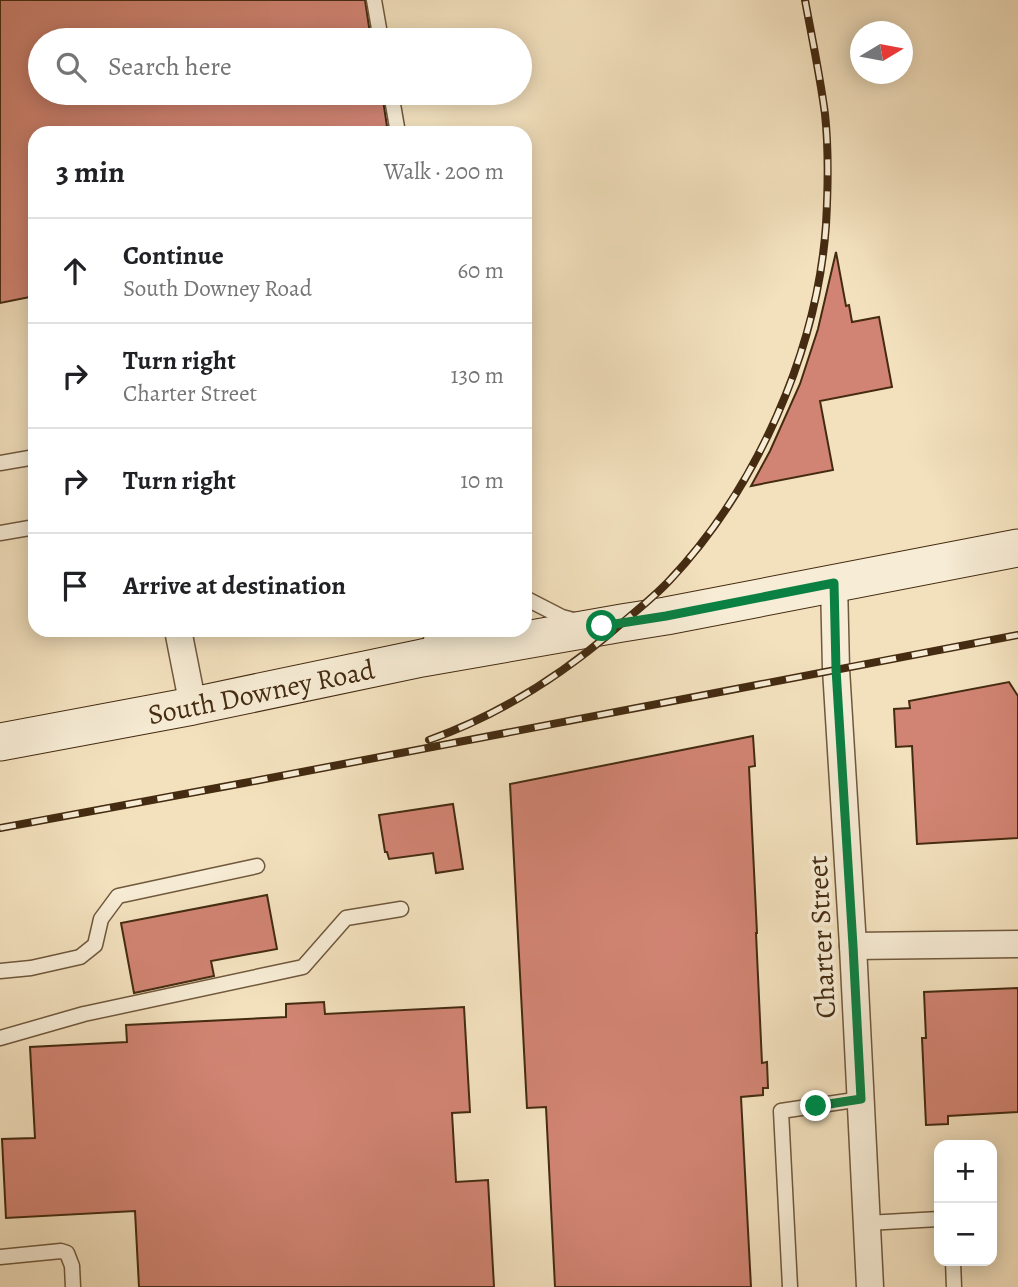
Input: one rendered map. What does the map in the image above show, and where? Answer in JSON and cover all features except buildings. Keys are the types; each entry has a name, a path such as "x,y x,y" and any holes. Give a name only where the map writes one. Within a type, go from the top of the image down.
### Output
{"main road":[{"name":"South Downey Road","path":"532,633 666,616 1018,548"},
{"name":"South Downey Road","path":"0,742 193,706 429,644 496,637"}],"street":[{"name":"Charter Street","path":"834,583 836,669 870,1287"},
{"path":"179,637 193,706"},
{"path":"853,946 1018,944"}],"lane":[{"path":"374,0 379,28"},
{"path":"393,105 397,126"},
{"path":"0,463 28,458"},
{"path":"0,533 28,528"},
{"path":"532,602 562,617 602,626"},
{"path":"0,971 31,968 79,957 95,945 102,919 118,896 257,866"},
{"path":"0,1038 84,1014 303,967 346,918 401,909"},
{"path":"790,1287 781,1111 861,1099"},
{"path":"867,1223 934,1219"},
{"path":"0,1257 61,1251 67,1254 72,1266 73,1287"},
{"path":"953,1266 954,1287"}],"railway":[{"path":"429,740 479,719 526,694 571,664 642,606 669,581 700,544 755,461 777,416 810,321 826,225 828,170 825,114 805,0"},
{"path":"0,828 1018,635"}],"route":[{"path":"602,626 834,583 836,669 861,1099 816,1106"}]}
